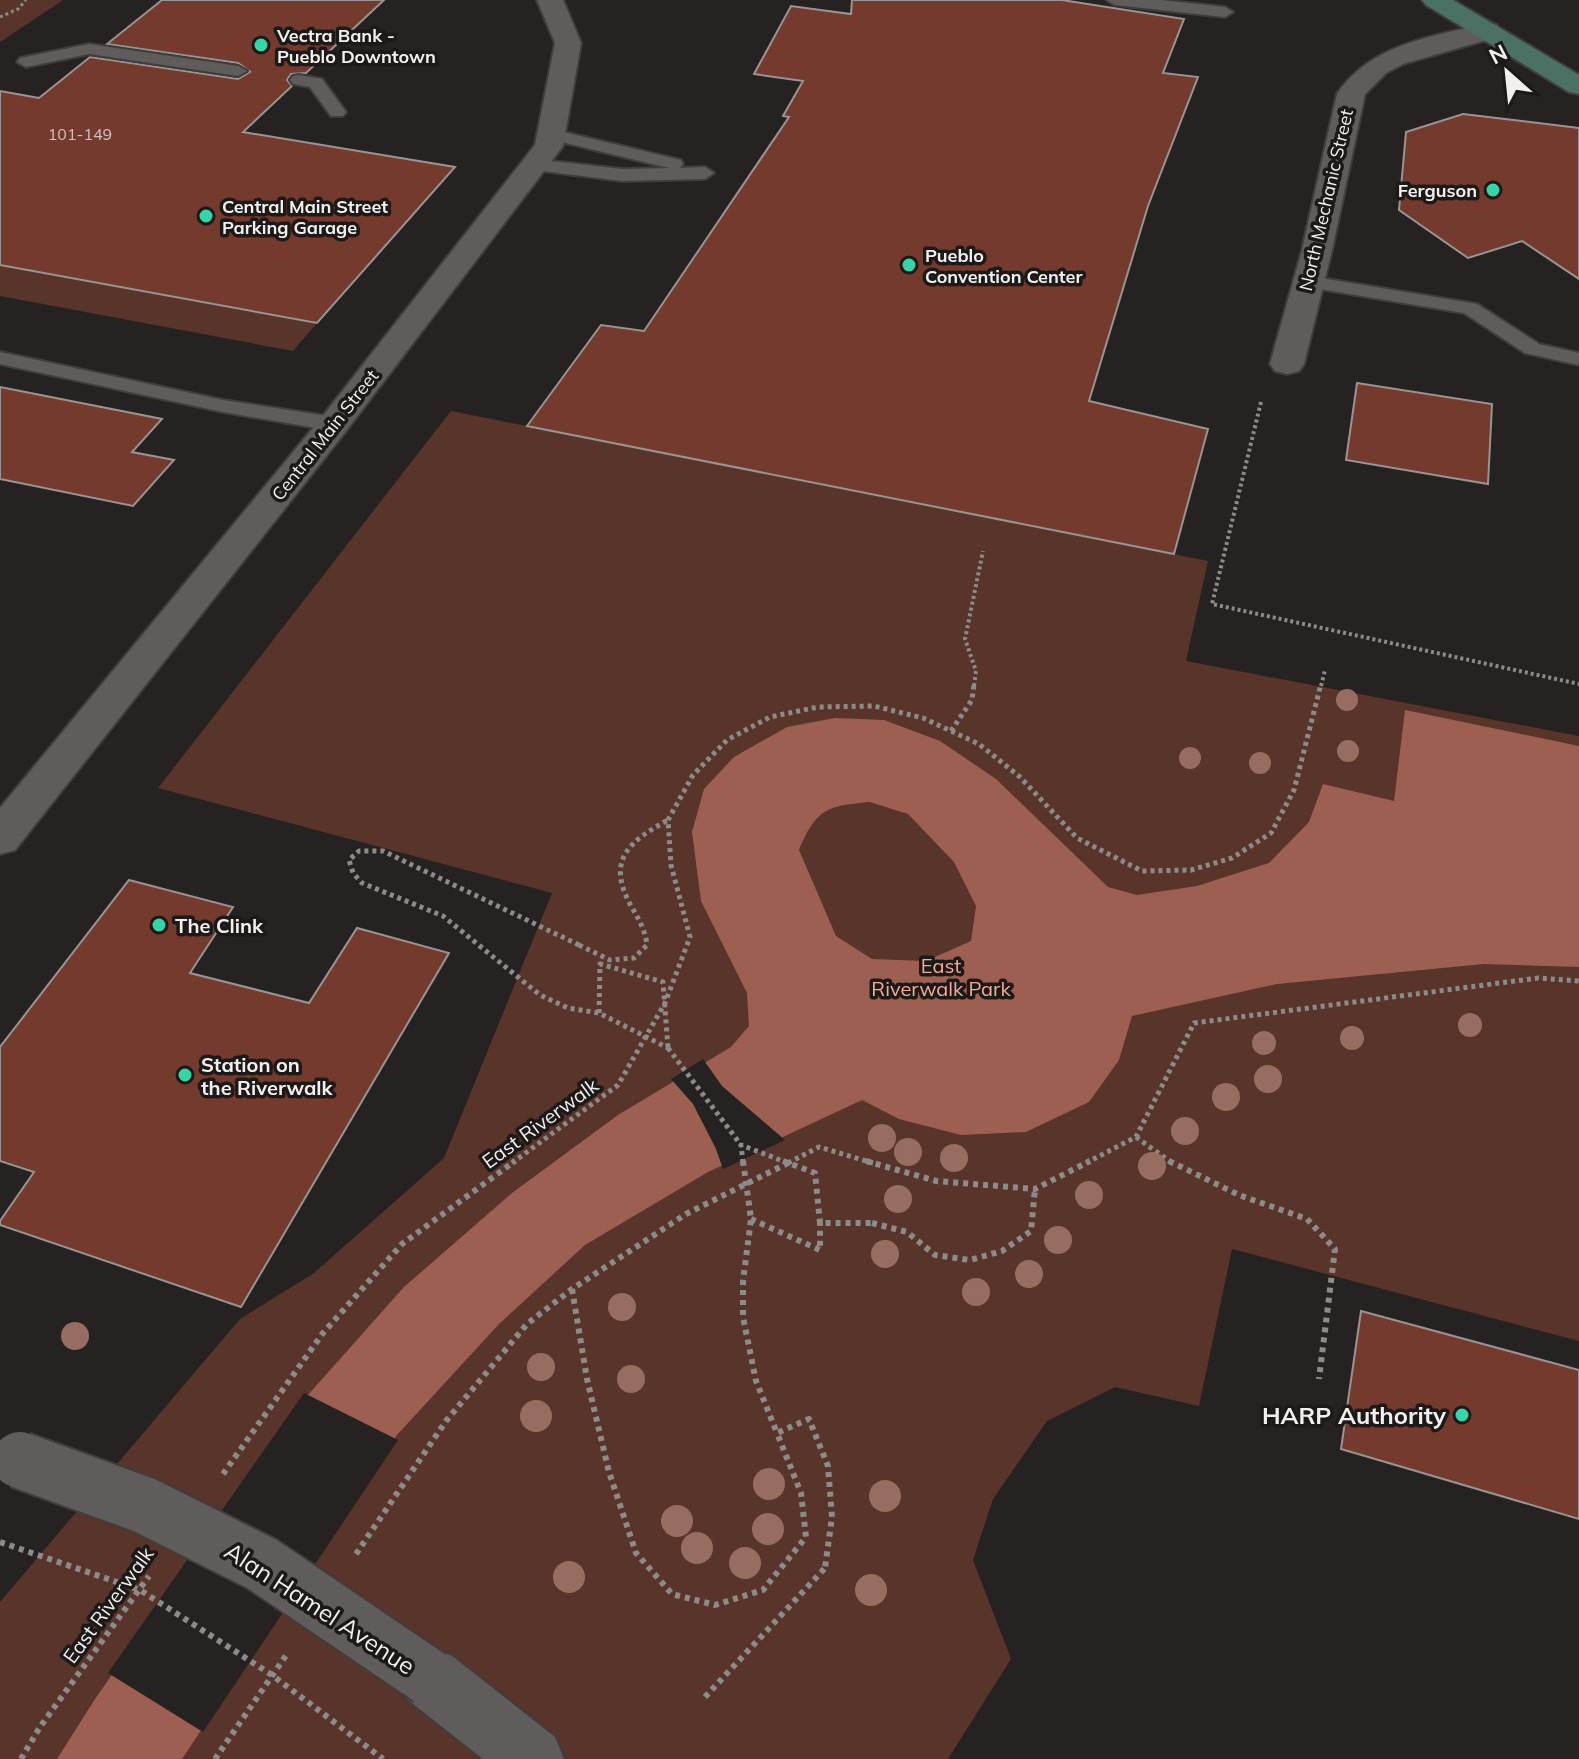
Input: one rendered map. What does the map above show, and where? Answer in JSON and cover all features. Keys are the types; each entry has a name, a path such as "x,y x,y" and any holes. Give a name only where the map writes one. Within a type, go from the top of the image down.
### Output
{"main road":[{"path":"1435,0 1579,86"}],"street":[{"name":"Central Main Street","path":"0,838 334,424 549,146 568,43 550,0"},
{"name":"North Mechanic Street","path":"1287,364 1309,282 1351,94 1356,85 1392,58 1488,31"},
{"name":"Alan Hamel Avenue","path":"10,1457 144,1505 262,1564 430,1678 533,1759"}],"lane":[{"path":"1115,0 1225,12"},
{"path":"26,62 89,49 238,71"},
{"path":"299,80 316,83 337,112"},
{"path":"534,165 622,175 705,173 551,134"},
{"path":"1309,282 1470,308 1532,349 1579,359"},
{"path":"0,358 223,406 334,424"}],"path":[{"path":"0,17 18,9 26,0"},
{"path":"1264,390 1212,604 1579,684"},
{"path":"951,731 972,700 976,671 965,639 983,551"},
{"path":"572,1289 587,1379 609,1472 636,1553 672,1594 715,1605 763,1590 806,1537 801,1493 756,1381 743,1317 743,1281 751,1219 741,1145 668,1048 599,1013 568,1008 540,995 443,916 362,883 353,873 349,860 359,851 383,851 610,960 634,958 647,945 646,927 619,882 620,864 637,836 668,820 693,775 727,740 770,717 818,707 874,706 923,718 979,744 1020,777 1077,838 1142,871 1191,870 1232,858 1271,833 1294,790 1325,670"},
{"name":"East Riverwalk","path":"213,1487 323,1333 402,1244 618,1085 665,1003 690,937 671,865 668,820"},
{"path":"599,1013 600,964 663,982 668,1048"},
{"path":"350,1562 446,1421 527,1324 572,1289 686,1214 819,1147 936,1181 1035,1189 1136,1137 1194,1023 1538,978 1579,981"},
{"path":"1136,1137 1181,1169 1239,1195 1307,1219 1335,1249 1319,1379"},
{"path":"741,1145 815,1173 820,1250 751,1219"},
{"path":"820,1223 872,1223 907,1232 935,1255 970,1260 1002,1251 1031,1231 1035,1189"},
{"path":"705,1697 825,1568 832,1517 828,1466 809,1419 777,1433"},
{"path":"0,1542 140,1590 272,1675 383,1759"},
{"name":"East Riverwalk","path":"21,1759 40,1727 158,1564"},
{"path":"215,1759 290,1650"}],"green space":[{"path":"0,0 63,0 0,42"},
{"path":"0,265 317,323 293,351 0,296"},
{"name":"East Riverwalk Park","path":"451,411 1208,561 1186,661 1579,736 1579,1341 1232,1249 1199,1406 1115,1387 1047,1421 993,1499 973,1560 1011,1659 948,1759 0,1759 0,1602 240,1319 314,1273 444,1158 552,893 158,788"}],"shaded area":[{"path":"1405,710 1579,746 1579,967 1484,964 1277,984 1132,1016 1119,1060 1089,1102 1026,1132 961,1135 899,1119 862,1100 708,1172 585,1245 499,1324 397,1435 182,1759 57,1759 95,1699 307,1396 404,1287 512,1193 618,1115 731,1047 749,1026 747,993 701,901 692,832 704,789 734,757 787,727 835,718 884,720 940,741 996,779 1108,887 1137,895 1197,886 1269,863 1309,822 1323,784 1394,801","holes":["870,802 908,814 954,862 976,906 971,941 926,961 872,959 836,936 799,850 818,817 833,808"]}],"pier":[{"path":"703,1059 722,1086 785,1140 723,1169 693,1104 671,1079"},
{"path":"304,1393 398,1440 203,1732 108,1673"}],"building":[{"name":"Central Main Street Parking Garage","path":"162,0 384,0 306,73 291,74 287,80 292,86 243,132 455,167 317,323 0,265 0,91 39,98 90,57 238,79 250,72 238,63 107,44"},
{"name":"Pueblo Convention Center","path":"852,0 1062,0 1184,19 1163,73 1198,77 1148,206 1089,401 1208,429 1174,554 527,426 601,325 644,331 789,117 783,116 803,81 754,74 791,6 851,14"},
{"name":"Ferguson","path":"1463,114 1579,128 1579,279 1522,241 1468,258 1399,210 1406,132"},
{"path":"1357,383 1492,404 1488,484 1346,460"},
{"path":"0,387 162,419 132,452 174,460 133,506 0,479"},
{"path":"129,880 233,907 190,973 309,1003 357,928 449,953 241,1307 0,1225 34,1172 0,1161 0,1047"},
{"name":"HARP Authority","path":"1361,1311 1579,1370 1579,1519 1341,1449"}],"place":[{"name":"Vectra Bank - Pueblo Downtown","path":"261,45"},
{"name":"Ferguson","path":"1493,190"},
{"name":"Central Main Street Parking Garage","path":"206,216"},
{"name":"Pueblo Convention Center","path":"909,265"},
{"name":"The Clink","path":"159,925"},
{"name":"Station on the Riverwalk","path":"185,1075"},
{"name":"HARP Authority","path":"1462,1415"}]}
